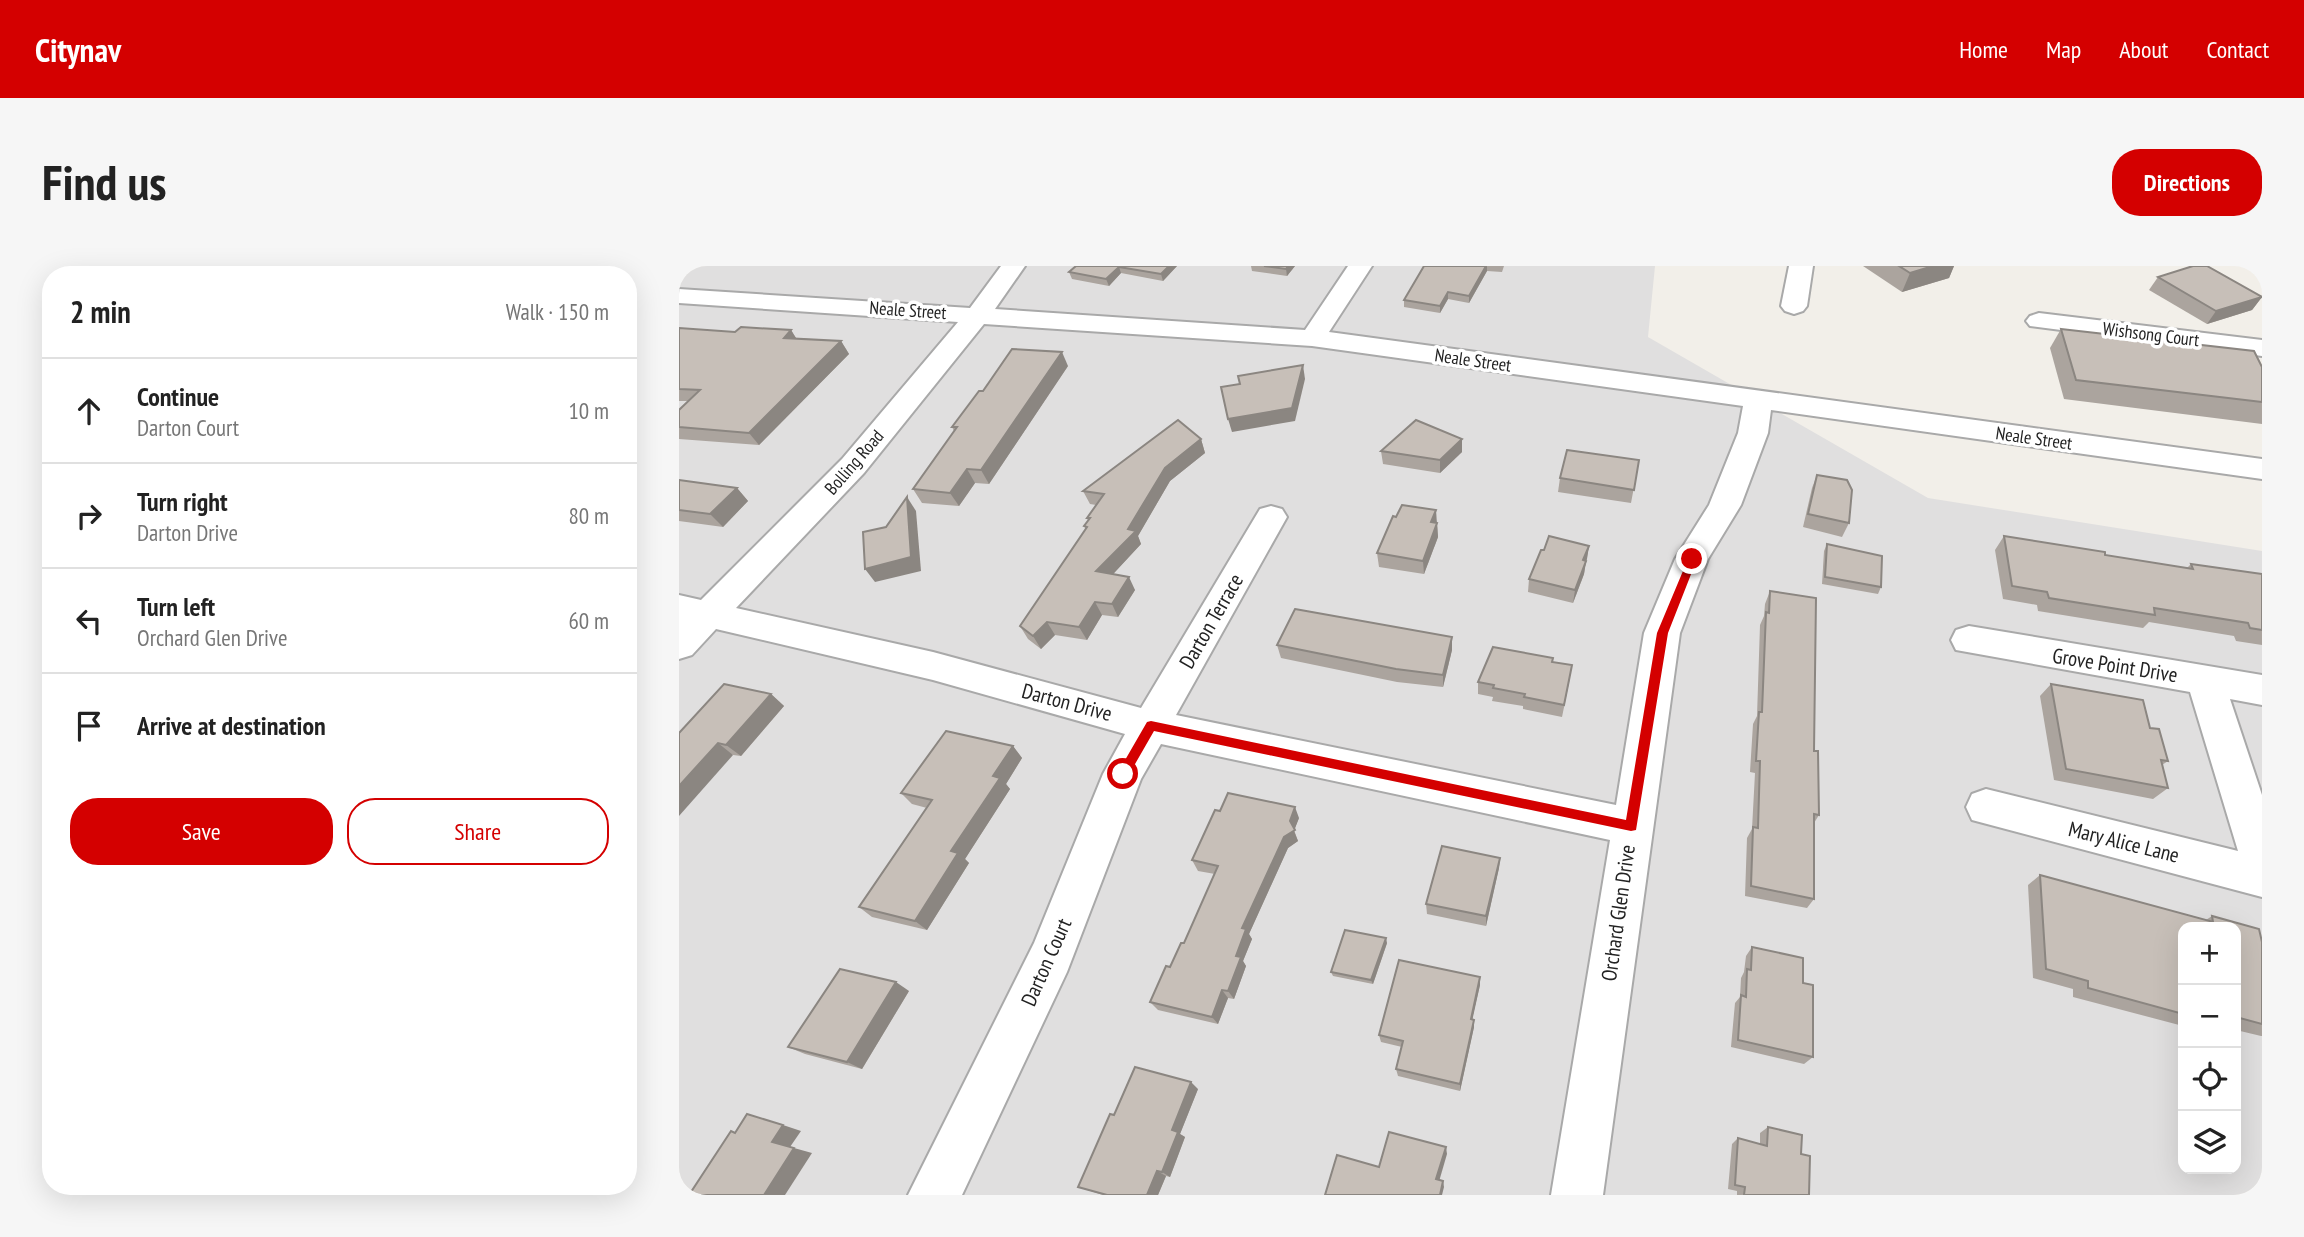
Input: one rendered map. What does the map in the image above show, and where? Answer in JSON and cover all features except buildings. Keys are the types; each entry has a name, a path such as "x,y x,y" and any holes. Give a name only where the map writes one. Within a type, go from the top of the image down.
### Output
{"street":[{"name":"Bolling Road","path":"679,645 694,611 853,466 978,315 1013,266"},
{"path":"1312,338 1360,266"},
{"path":"1794,306 1801,266"},
{"name":"Neale Street","path":"679,296 1312,338 2262,468"},
{"name":"Wishsong Court","path":"2039,321 2262,348"},
{"name":"Orchard Glen Drive","path":"1577,1195 1631,826 1663,633 1692,559 1725,505 1753,433 1758,400"},
{"name":"Darton Terrace","path":"1151,726 1271,517"},
{"name":"Darton Drive","path":"694,611 933,666 1151,726 1631,826"},
{"name":"Grove Point Drive","path":"1969,640 2262,690"},
{"path":"2205,680 2262,859"},
{"name":"Darton Court","path":"934,1195 1051,956 1123,774 1151,726"},
{"name":"Mary Alice Lane","path":"1986,807 2262,877"}],"shaded area":[{"path":"679,266 1655,266 1648,337 1928,498 2262,551 2262,1195 679,1195"}],"route":[{"path":"1123,774 1151,726 1631,826 1663,633 1692,559"}]}
